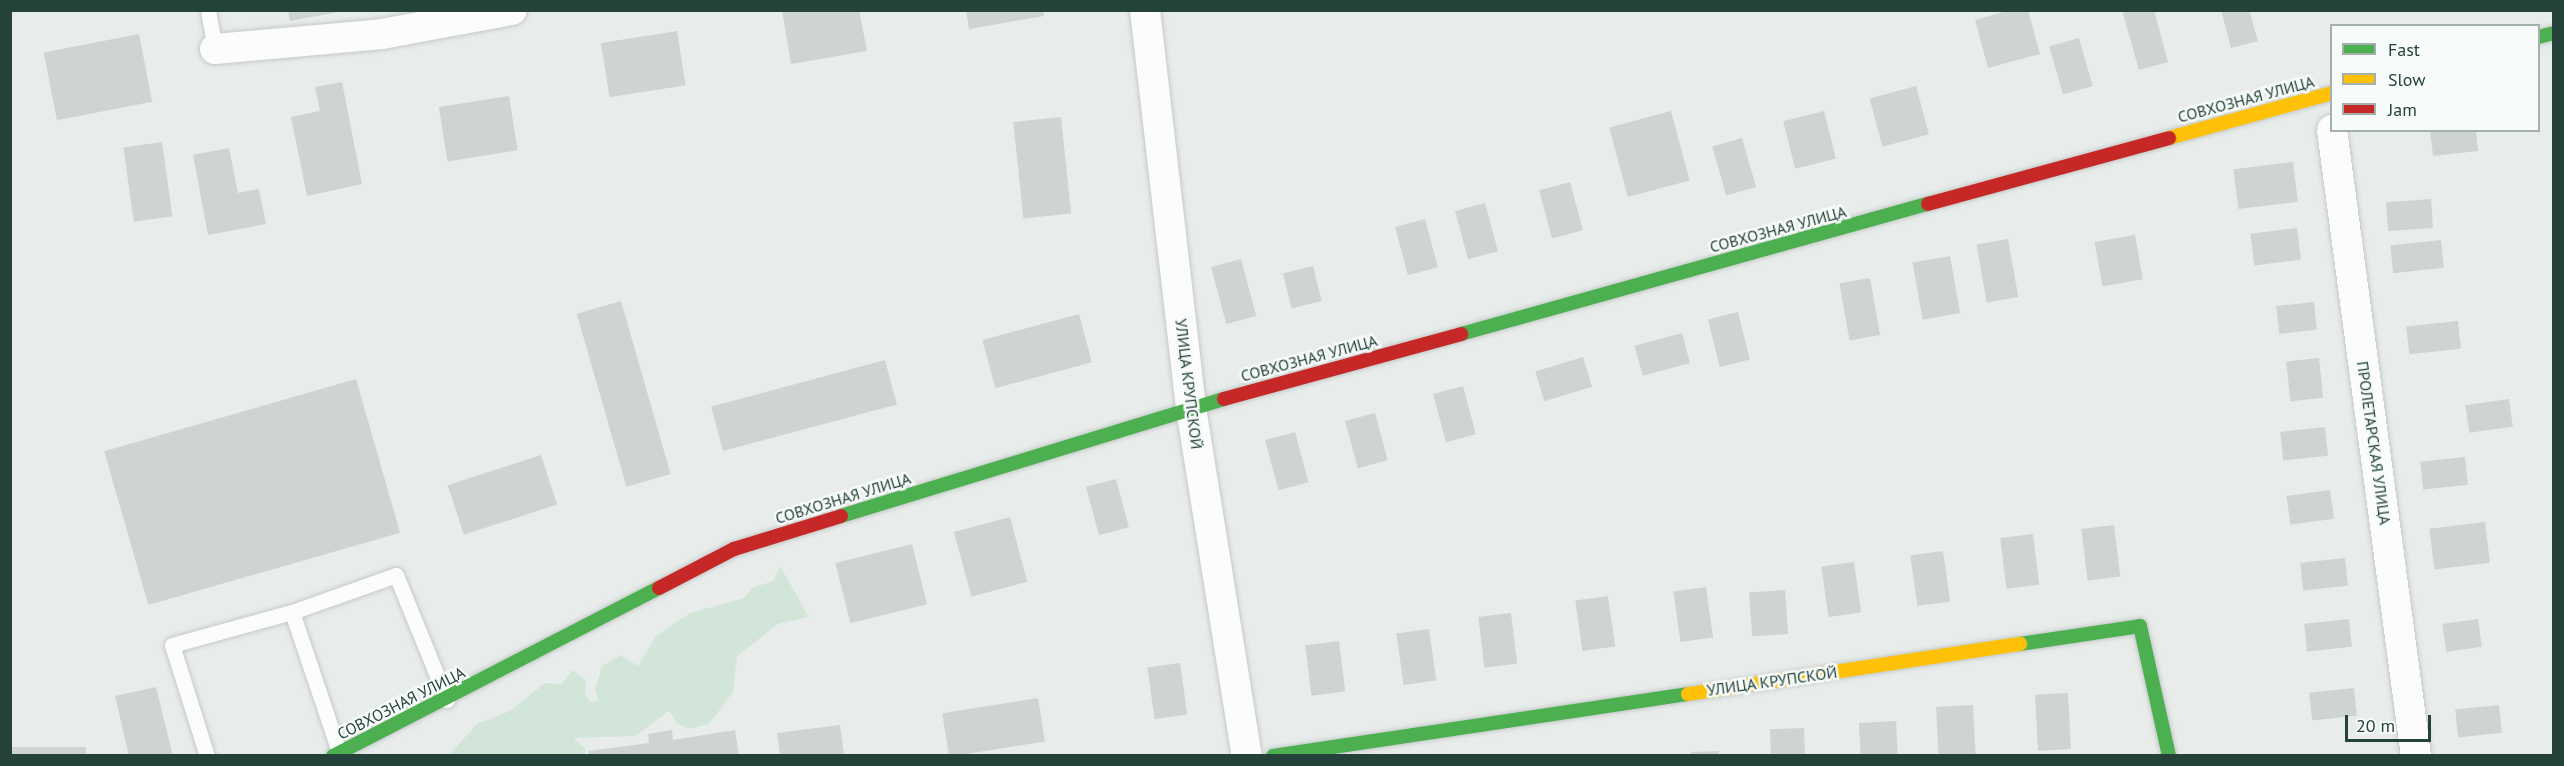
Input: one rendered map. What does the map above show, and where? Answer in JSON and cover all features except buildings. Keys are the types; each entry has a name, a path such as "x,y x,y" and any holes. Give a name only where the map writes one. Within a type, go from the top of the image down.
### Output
{"street":[{"path":"215,50 382,34 512,10"},
{"name":"УЛИЦА КРУПСКОЙ","path":"1145,10 1191,408 1247,756"},
{"name":"СОВХОЗНАЯ УЛИЦА","path":"336,754 447,700 734,549 1191,408 2329,93"},
{"name":"ПРОЛЕТАРСКАЯ УЛИЦА","path":"2332,132 2416,756"},
{"name":"УЛИЦА КРУПСКОЙ","path":"1273,756 2140,626 2169,756"}],"lane":[{"path":"208,10 215,50"},
{"path":"207,756 172,645 292,612 396,575 447,700"},
{"path":"292,612 336,754"}],"green space":[{"path":"780,566 809,617 778,624 737,656 733,692 709,724 688,729 677,723 669,711 635,736 573,738 586,749 584,755 449,755 477,724 510,711 545,683 561,684 573,670 586,681 585,694 591,702 598,700 595,690 602,666 621,655 638,666 656,636 690,613 744,598 752,588 773,581"}],"traffic: fast":[{"path":"2540,36 2554,33"},
{"path":"1461,334 1928,204"},
{"path":"841,516 1224,399"},
{"path":"333,756 659,588"},
{"path":"2020,644 2140,626 2169,756"},
{"path":"1273,756 1688,694"}],"traffic: slow":[{"path":"2169,138 2330,94"},
{"path":"1688,694 2020,644"}],"traffic: jam":[{"path":"1928,204 2169,138"},
{"path":"1224,399 1461,334"},
{"path":"659,588 734,549 841,516"}]}
